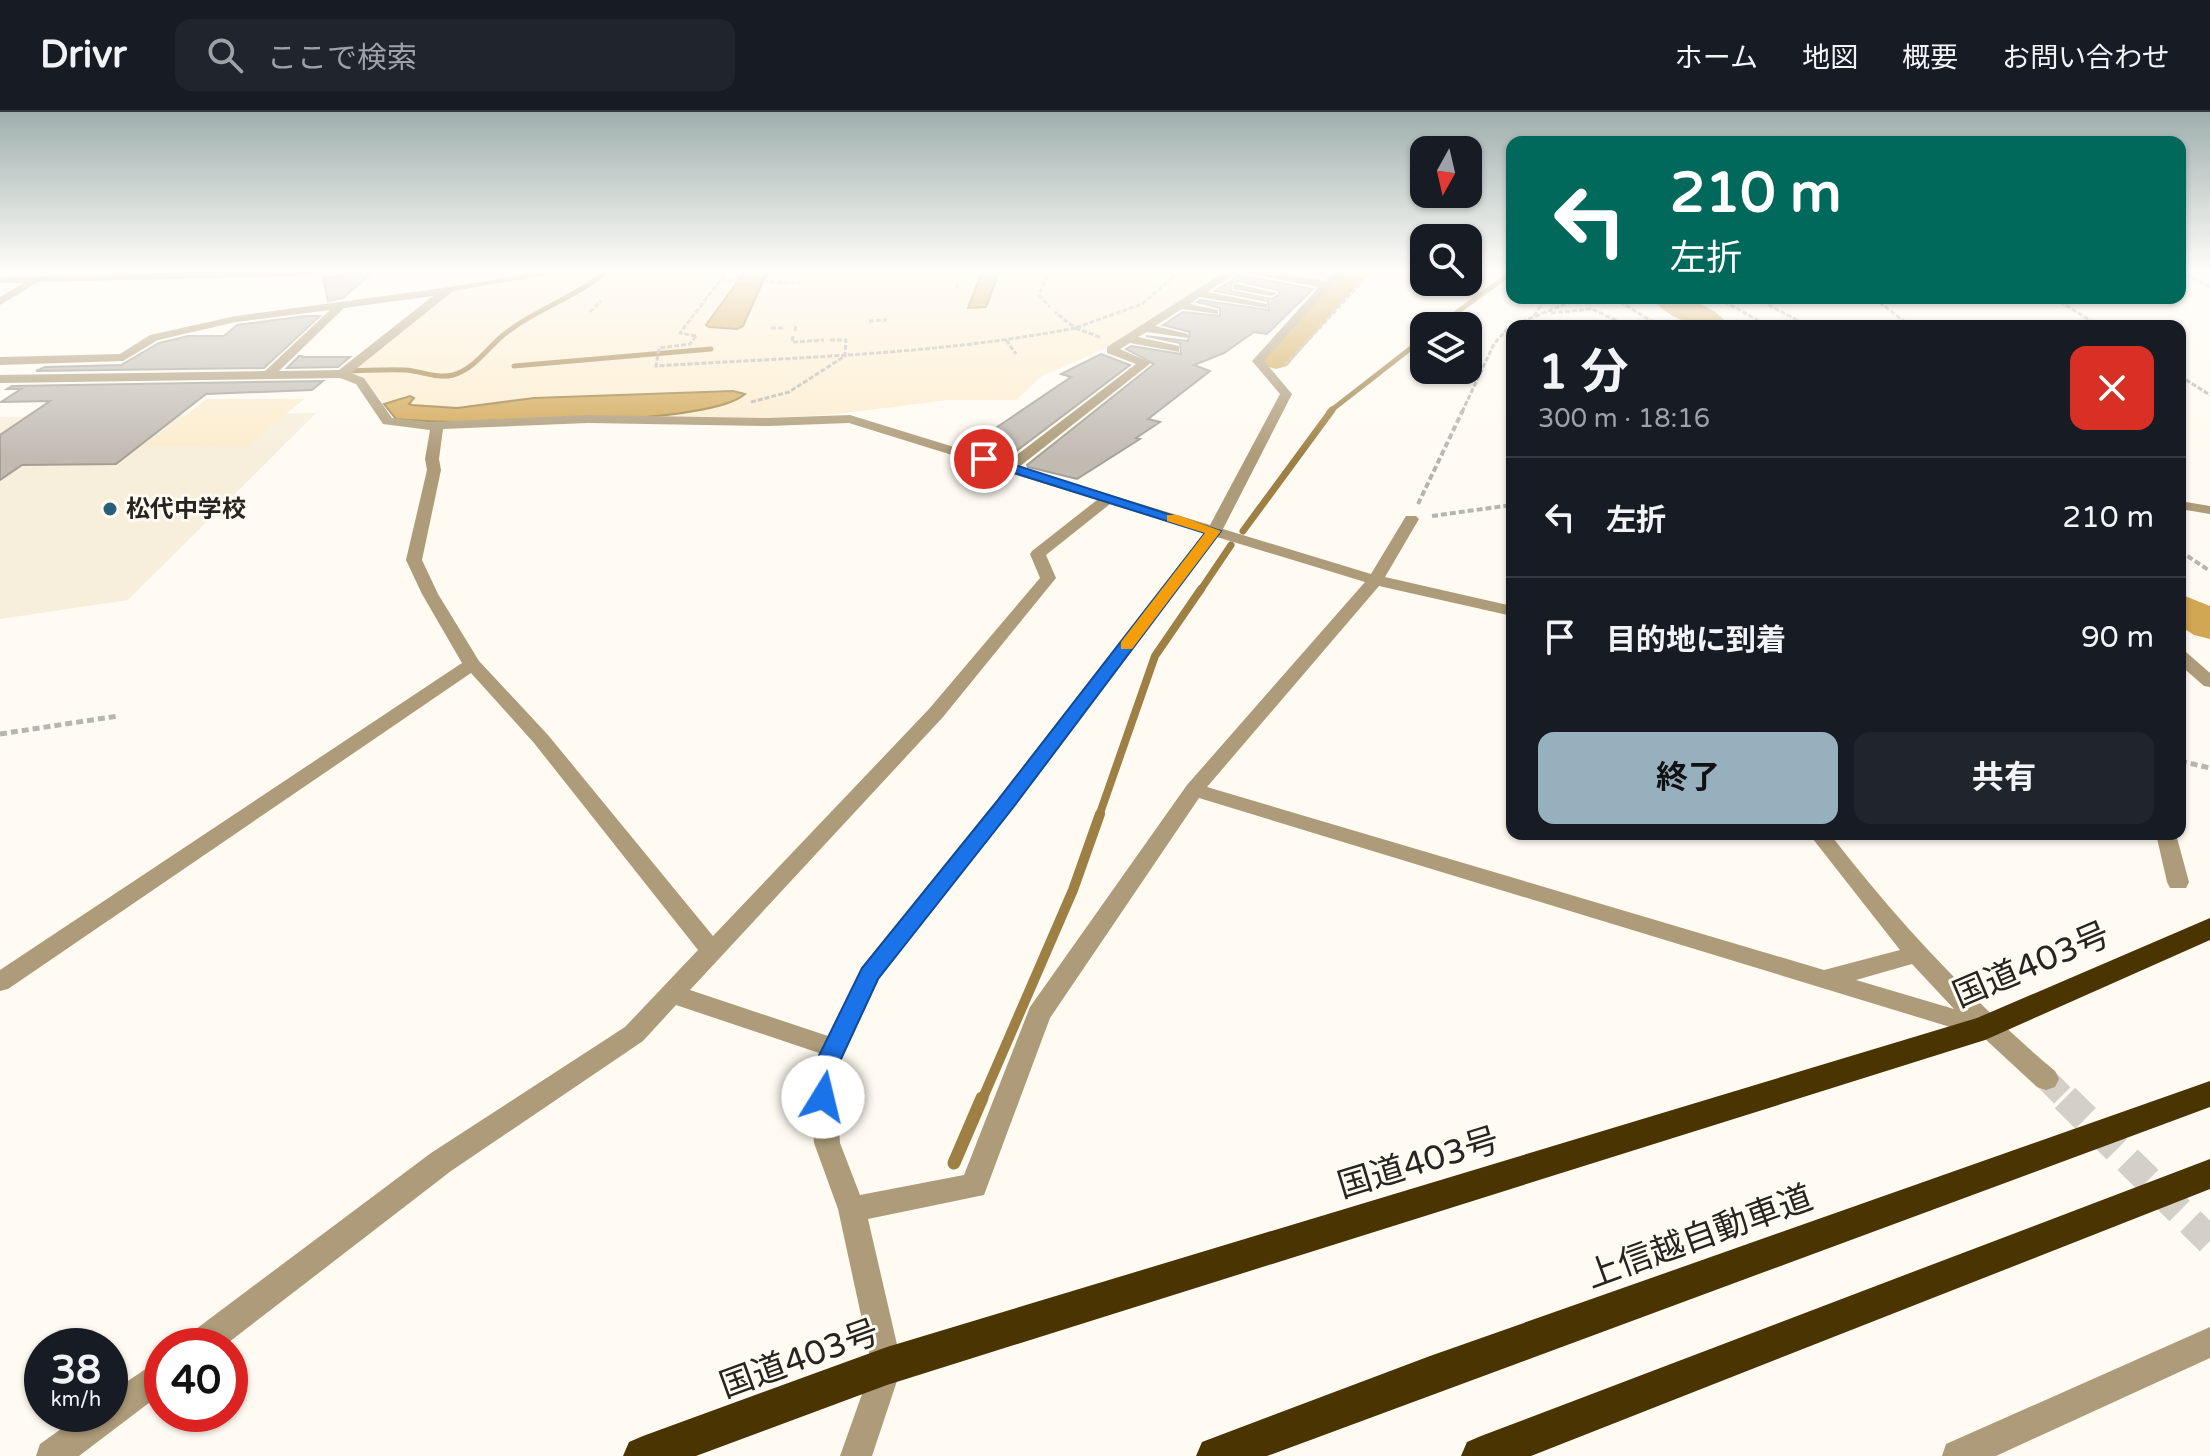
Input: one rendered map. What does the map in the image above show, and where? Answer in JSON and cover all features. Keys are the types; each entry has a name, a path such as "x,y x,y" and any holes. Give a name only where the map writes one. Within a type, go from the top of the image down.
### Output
{"highway":[{"name":"国道403号","path":"643,1456 887,1366 1985,1028 2210,928"},
{"name":"上信越自動車道","path":"1216,1456 1430,1375 2210,1094"},
{"path":"1481,1456 2210,1174"}],"street":[{"path":"0,361 123,357 154,337 178,332"},
{"path":"270,373 313,332"},
{"path":"342,374 395,332"},
{"path":"1010,467 1145,363 1111,350 1140,332"},
{"path":"1164,332 1184,336"},
{"path":"856,1456 887,1366 852,1209 827,1143 822,1074 870,974 1214,531 1286,394 1283,384 1260,367 1258,361 1284,332"},
{"path":"1124,342 1175,349"},
{"path":"0,379 342,374 360,381 388,421 437,426 588,419 753,422 850,419 1375,580 1506,610"},
{"path":"437,426 432,459 434,470 414,560 430,594 472,664 541,739 712,951"},
{"path":"223,1328 441,1162 634,1034 936,713 1048,578 1038,554 1108,499"},
{"path":"2186,506 2210,510"},
{"path":"852,1209 974,1186 1039,1014 1194,790 1375,580 1411,519"},
{"path":"2186,661 2210,682"},
{"path":"0,982 472,664"},
{"path":"1194,790 1985,1028"},
{"path":"1823,840 1860,890 1985,1028 2046,1079"},
{"path":"2168,840 2178,882"},
{"path":"1825,979 1918,954"},
{"path":"672,994 834,1048"},
{"path":"1958,1456 2150,1372 2210,1342"},
{"path":"128,1400 144,1388"},
{"path":"52,1456 85,1432"}],"path":[{"path":"681,332 696,336 690,344 659,348 656,366 881,355 1054,332"},
{"path":"795,332 792,342 846,340 845,356"},
{"path":"1088,332 1124,342"},
{"path":"1274,378 1316,332"},
{"path":"1411,519 1494,344 1505,332"},
{"path":"1006,340 1016,354"},
{"path":"746,403 789,392 845,356"},
{"path":"2186,380 2210,395"},
{"path":"1411,519 1506,506"},
{"path":"2186,555 2210,571"},
{"path":"0,734 118,716"},
{"path":"2186,762 2210,768"}],"shaded area":[{"path":"400,332 1133,332 1111,346 1042,376 1016,400 948,400 767,419 396,419 364,377 349,373"},
{"path":"733,391 745,394 722,405 683,413 578,421 396,419 384,404 410,396 414,398 409,404 412,405 457,408 534,398"},
{"path":"207,399 304,399 247,447 144,446"},
{"name":"松代中学校","path":"316,413 128,600 0,619 0,417"}],"building":[{"path":"229,332 303,332 264,368 36,371 45,367 121,365 159,343 188,336 224,336"},
{"path":"1190,332 1269,332 1254,332 1224,353 1194,365 1210,371 1148,419 1160,422 1136,438 1140,439 1077,479 1028,467 1154,364 1126,349 1131,346 1181,354 1180,343 1146,336 1188,341"},
{"path":"1101,354 1130,365 1007,458 969,446 1071,377 1061,374"},
{"path":"299,356 350,357 338,367 287,368"},
{"path":"323,381 312,390 206,394 116,464 22,465 0,480 0,435 50,401 1,402 21,389 7,389 12,386"}],"waterway":[{"path":"344,371 405,370 453,375 473,364 508,332"},
{"path":"1276,359 1301,332"},
{"path":"514,366 711,349"},
{"path":"1329,412 1410,349"},
{"path":"1243,531 1332,410"},
{"path":"1200,591 1231,545"},
{"path":"1099,816 1155,656 1201,589"},
{"path":"2186,611 2210,625"},
{"path":"982,1100 1073,890 1100,814"},
{"path":"954,1163 982,1098"}],"tunnel":[{"path":"2046,1079 2065,1098"},
{"path":"2065,1098 2210,1241"}],"slow traffic":[{"path":"1126,645 1214,531 1172,518"}],"place":[{"name":"松代中学校","path":"110,509"}],"route":[{"path":"823,1097 822,1074 870,974 1214,531 984,459"}]}
